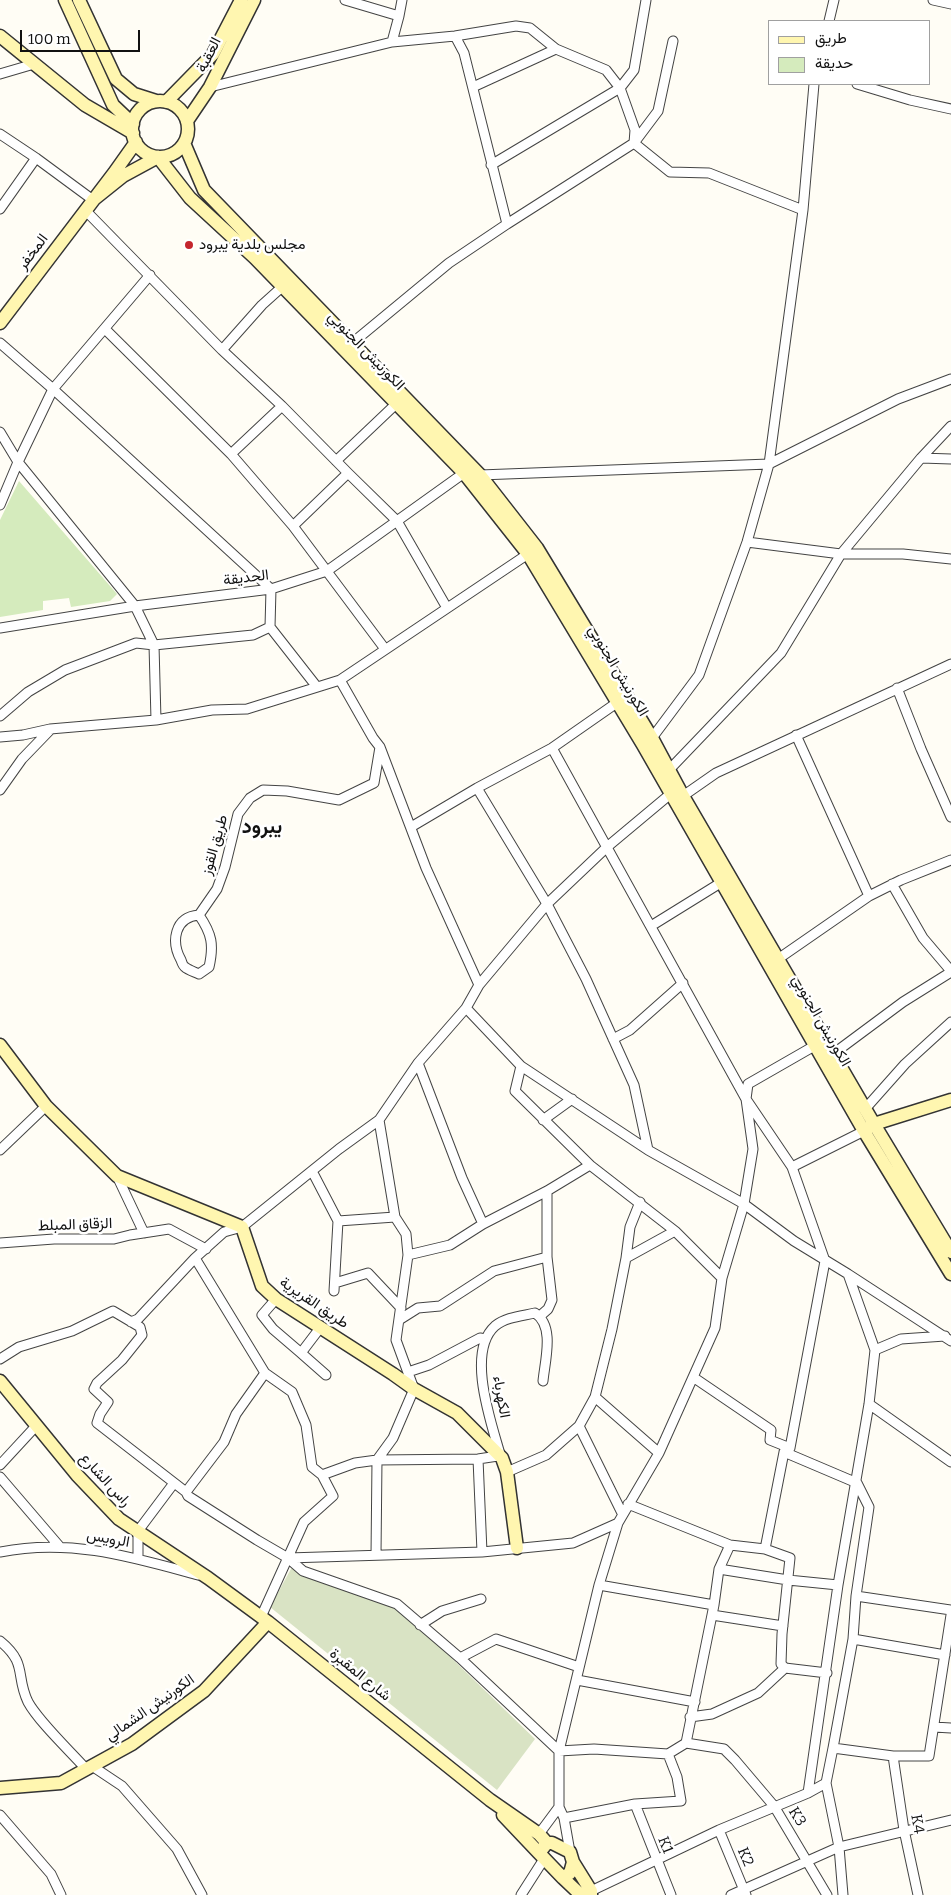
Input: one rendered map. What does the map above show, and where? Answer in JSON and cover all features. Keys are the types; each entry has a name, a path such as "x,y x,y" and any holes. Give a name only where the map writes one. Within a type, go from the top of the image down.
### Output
{"main road":[{"path":"65,0 115,107 148,154 158,157 168,156 178,150 184,143 188,131 184,114 177,107 134,94 116,79 79,0"},
{"name":"العقبة","path":"161,101 213,54 241,0"},
{"name":"العقبة","path":"187,121 210,87 254,0"},
{"path":"0,36 85,105 134,133"},
{"path":"85,105 127,108 161,101"},
{"path":"93,200 134,133 136,115 143,107 161,101"},
{"name":"الكورنيش الجنوبي","path":"184,143 204,190 351,344 480,475 537,548 652,738 722,882 816,1045 951,1252"},
{"path":"93,200 123,176 158,157"},
{"name":"الكورنيش الجنوبي","path":"158,157 190,198 255,258 464,474 528,554 618,702 677,792 778,959 865,1109 869,1128 951,1274"},
{"name":"المخفر","path":"0,324 93,200"},
{"path":"0,1045 46,1106 117,1176 242,1227"},
{"path":"869,1128 951,1100"},
{"name":"طريق القريرية","path":"242,1227 262,1286 276,1299 414,1389 457,1413 500,1457 507,1472 517,1548"},
{"name":"راس الشارع","path":"0,1381 77,1476 119,1519 208,1578"},
{"name":"شارع المقبرة","path":"208,1578 264,1620 490,1800"},
{"name":"الكورنيش الشمالي","path":"0,1788 61,1783 132,1744 204,1691 264,1620"},
{"path":"490,1800 523,1838 542,1847 552,1843 572,1857 588,1894"},
{"path":"490,1800 542,1847 563,1878 588,1894"},
{"path":"563,1878 570,1873 572,1857"}],"street":[{"path":"345,0 399,16"},
{"path":"392,42 402,0"},
{"path":"491,165 620,88 634,70 646,0"},
{"path":"828,20 834,0"},
{"path":"933,0 951,4"},
{"path":"210,87 392,42 455,36 516,26 530,28 556,49 606,70 620,88 635,130 634,143"},
{"path":"455,36 464,53 506,224"},
{"path":"351,344 449,264 506,224 634,143 658,111 673,41"},
{"path":"473,87 556,49"},
{"path":"0,74 34,64"},
{"path":"652,738 699,674 747,542 769,464 803,210 814,85"},
{"path":"860,85 910,100 951,109"},
{"path":"0,134 93,200"},
{"path":"634,143 670,172 709,173 803,210"},
{"path":"0,209 36,158"},
{"path":"85,210 222,350 282,406 397,521 447,608"},
{"path":"0,505 53,389 150,275"},
{"path":"222,350 262,305 282,287"},
{"path":"105,329 231,454 293,526 385,649"},
{"path":"0,343 53,389 271,590 270,627 317,688"},
{"path":"480,475 769,464 898,399 951,379"},
{"path":"336,461 396,404"},
{"path":"231,454 282,406"},
{"path":"669,770 781,653 841,554 951,426"},
{"path":"0,432 18,462 135,606 154,645 156,720"},
{"path":"922,458 951,459"},
{"path":"293,526 348,473"},
{"name":"الحديقة","path":"0,628 135,606 271,590 327,571 464,474"},
{"path":"747,542 841,554 903,554 951,559"},
{"path":"0,737 50,730 156,720 212,710 247,709 317,688 340,680 528,554"},
{"path":"0,716 28,692 65,670 136,643 154,645 253,635 270,627"},
{"path":"131,1322 138,1320 195,1258 224,1232 242,1227 379,1120 418,1063 466,1008 479,985 547,904 607,847 677,792 951,664"},
{"path":"340,680 380,747 426,868 479,985"},
{"path":"897,688 951,817"},
{"path":"411,827 477,788 552,748 618,702"},
{"path":"0,790 22,759 50,730"},
{"path":"796,735 869,896"},
{"name":"طريق القوز","path":"199,915 207,927 212,942 209,967 199,974 185,967 177,953 175,937 182,922 190,916 199,915 217,889 225,867 238,814 250,798 263,790 288,791 339,800 374,783 380,747"},
{"path":"552,748 746,1099 792,1167 825,1261 765,1550"},
{"path":"477,788 547,904 586,978 634,1085 648,1150"},
{"path":"778,959 869,896 892,884 951,860"},
{"path":"651,926 722,882"},
{"path":"833,1054 902,1002 951,972 923,938 892,884"},
{"path":"613,1039 630,1030 683,984"},
{"path":"466,1008 521,1066 648,1150 744,1204 794,1241 948,1338"},
{"path":"865,1109 905,1064 951,1022"},
{"path":"521,1895 559,1807 559,1751 599,1585 618,1524 622,1514 659,1453 715,1328 722,1278 744,1204 753,1149 746,1099 748,1084 816,1045"},
{"path":"418,1063 462,1178 483,1224"},
{"path":"521,1066 515,1091 590,1165 675,1230 722,1278"},
{"path":"543,1120 572,1098"},
{"path":"0,1150 46,1106"},
{"path":"376,1555 376,1460 393,1438 414,1389 396,1340 408,1255 406,1234 395,1217 379,1120"},
{"path":"792,1167 869,1128"},
{"path":"408,1255 450,1245 483,1224 547,1191 590,1165"},
{"path":"312,1171 338,1220 335,1287 368,1273 401,1308"},
{"path":"117,1176 144,1233"},
{"path":"540,1316 548,1309 552,1300 547,1256 547,1191"},
{"path":"507,1472 546,1455 579,1426 595,1396 612,1329 630,1227 640,1202"},
{"path":"338,1220 395,1217"},
{"name":"الزقاق المبلط","path":"0,1243 54,1239 114,1240 130,1235 169,1229 206,1249"},
{"path":"626,1258 675,1230"},
{"path":"399,1320 418,1308 440,1306 494,1271 547,1256"},
{"path":"195,1258 265,1372 292,1392 306,1425 312,1467 322,1475 333,1496 304,1522 264,1620"},
{"path":"808,1793 827,1673 838,1585 857,1484 875,1350 848,1274"},
{"path":"276,1299 262,1314 273,1329 326,1376"},
{"path":"0,1359 19,1347 72,1331 113,1311 140,1327 142,1335 122,1360 97,1383 94,1389 108,1402 100,1414 98,1423 186,1492 188,1496 288,1558 303,1571 397,1604 460,1658 559,1751 594,1749 668,1754 686,1743 714,1606 719,1569 730,1545"},
{"path":"408,1372 429,1365 480,1338 485,1339 496,1325 506,1319 535,1313 544,1322 547,1333 543,1381"},
{"path":"301,1353 320,1328"},
{"path":"875,1350 902,1339 948,1338"},
{"name":"الكهرباء","path":"485,1339 481,1354 483,1381 500,1457"},
{"path":"186,1492 224,1442 236,1414 265,1372"},
{"path":"693,1377 771,1430 770,1440 857,1484 869,1507 856,1596 853,1639 826,1783 839,1847 843,1895"},
{"path":"595,1396 659,1453"},
{"path":"869,1404 951,1462"},
{"path":"0,1464 36,1426"},
{"path":"579,1426 622,1514"},
{"path":"322,1475 355,1463 376,1460 500,1457"},
{"path":"478,1458 482,1552"},
{"path":"0,1477 60,1547"},
{"path":"138,1558 138,1531 174,1483"},
{"path":"628,1504 730,1545 765,1550 790,1558 781,1664 785,1668 827,1673"},
{"path":"288,1558 482,1552 573,1543 618,1524"},
{"name":"الرويس","path":"0,1552 24,1547 84,1548 138,1558 208,1578"},
{"path":"719,1569 788,1580 838,1585"},
{"path":"599,1585 714,1606"},
{"path":"856,1596 951,1610"},
{"path":"420,1625 442,1611 481,1599"},
{"path":"712,1615 783,1626"},
{"path":"833,1748 893,1756 929,1756 951,1615"},
{"path":"460,1658 496,1639 579,1667"},
{"path":"853,1639 945,1655"},
{"path":"0,1641 16,1658 23,1690 36,1714 89,1768 122,1786 177,1849 202,1895"},
{"path":"690,1717 712,1714 758,1692 785,1668"},
{"path":"576,1680 695,1702"},
{"path":"934,1727 951,1728"},
{"name":"K3","path":"686,1743 724,1749 735,1760 774,1806 828,1895"},
{"path":"564,1818 635,1804 681,1801 677,1777 668,1754"},
{"name":"K4","path":"893,1756 904,1830 918,1895"},
{"path":"588,1894 719,1830 808,1793 826,1783"},
{"name":"K1","path":"635,1804 671,1895"},
{"path":"559,1807 564,1818 572,1857"},
{"path":"0,1815 51,1874 61,1895"},
{"path":"731,1895 745,1892 839,1847 951,1820"},
{"name":"K2","path":"719,1830 745,1892"}],"green space":[{"path":"19,481 117,594 110,601 71,607 69,598 43,601 43,610 0,617 0,520"},
{"path":"292,1567 403,1611 535,1739 497,1790 270,1607"}],"place":[{"name":"مجلس بلدية يبرود","path":"189,245"}],"district":[{"name":"يبرود","path":"262,827"}]}
